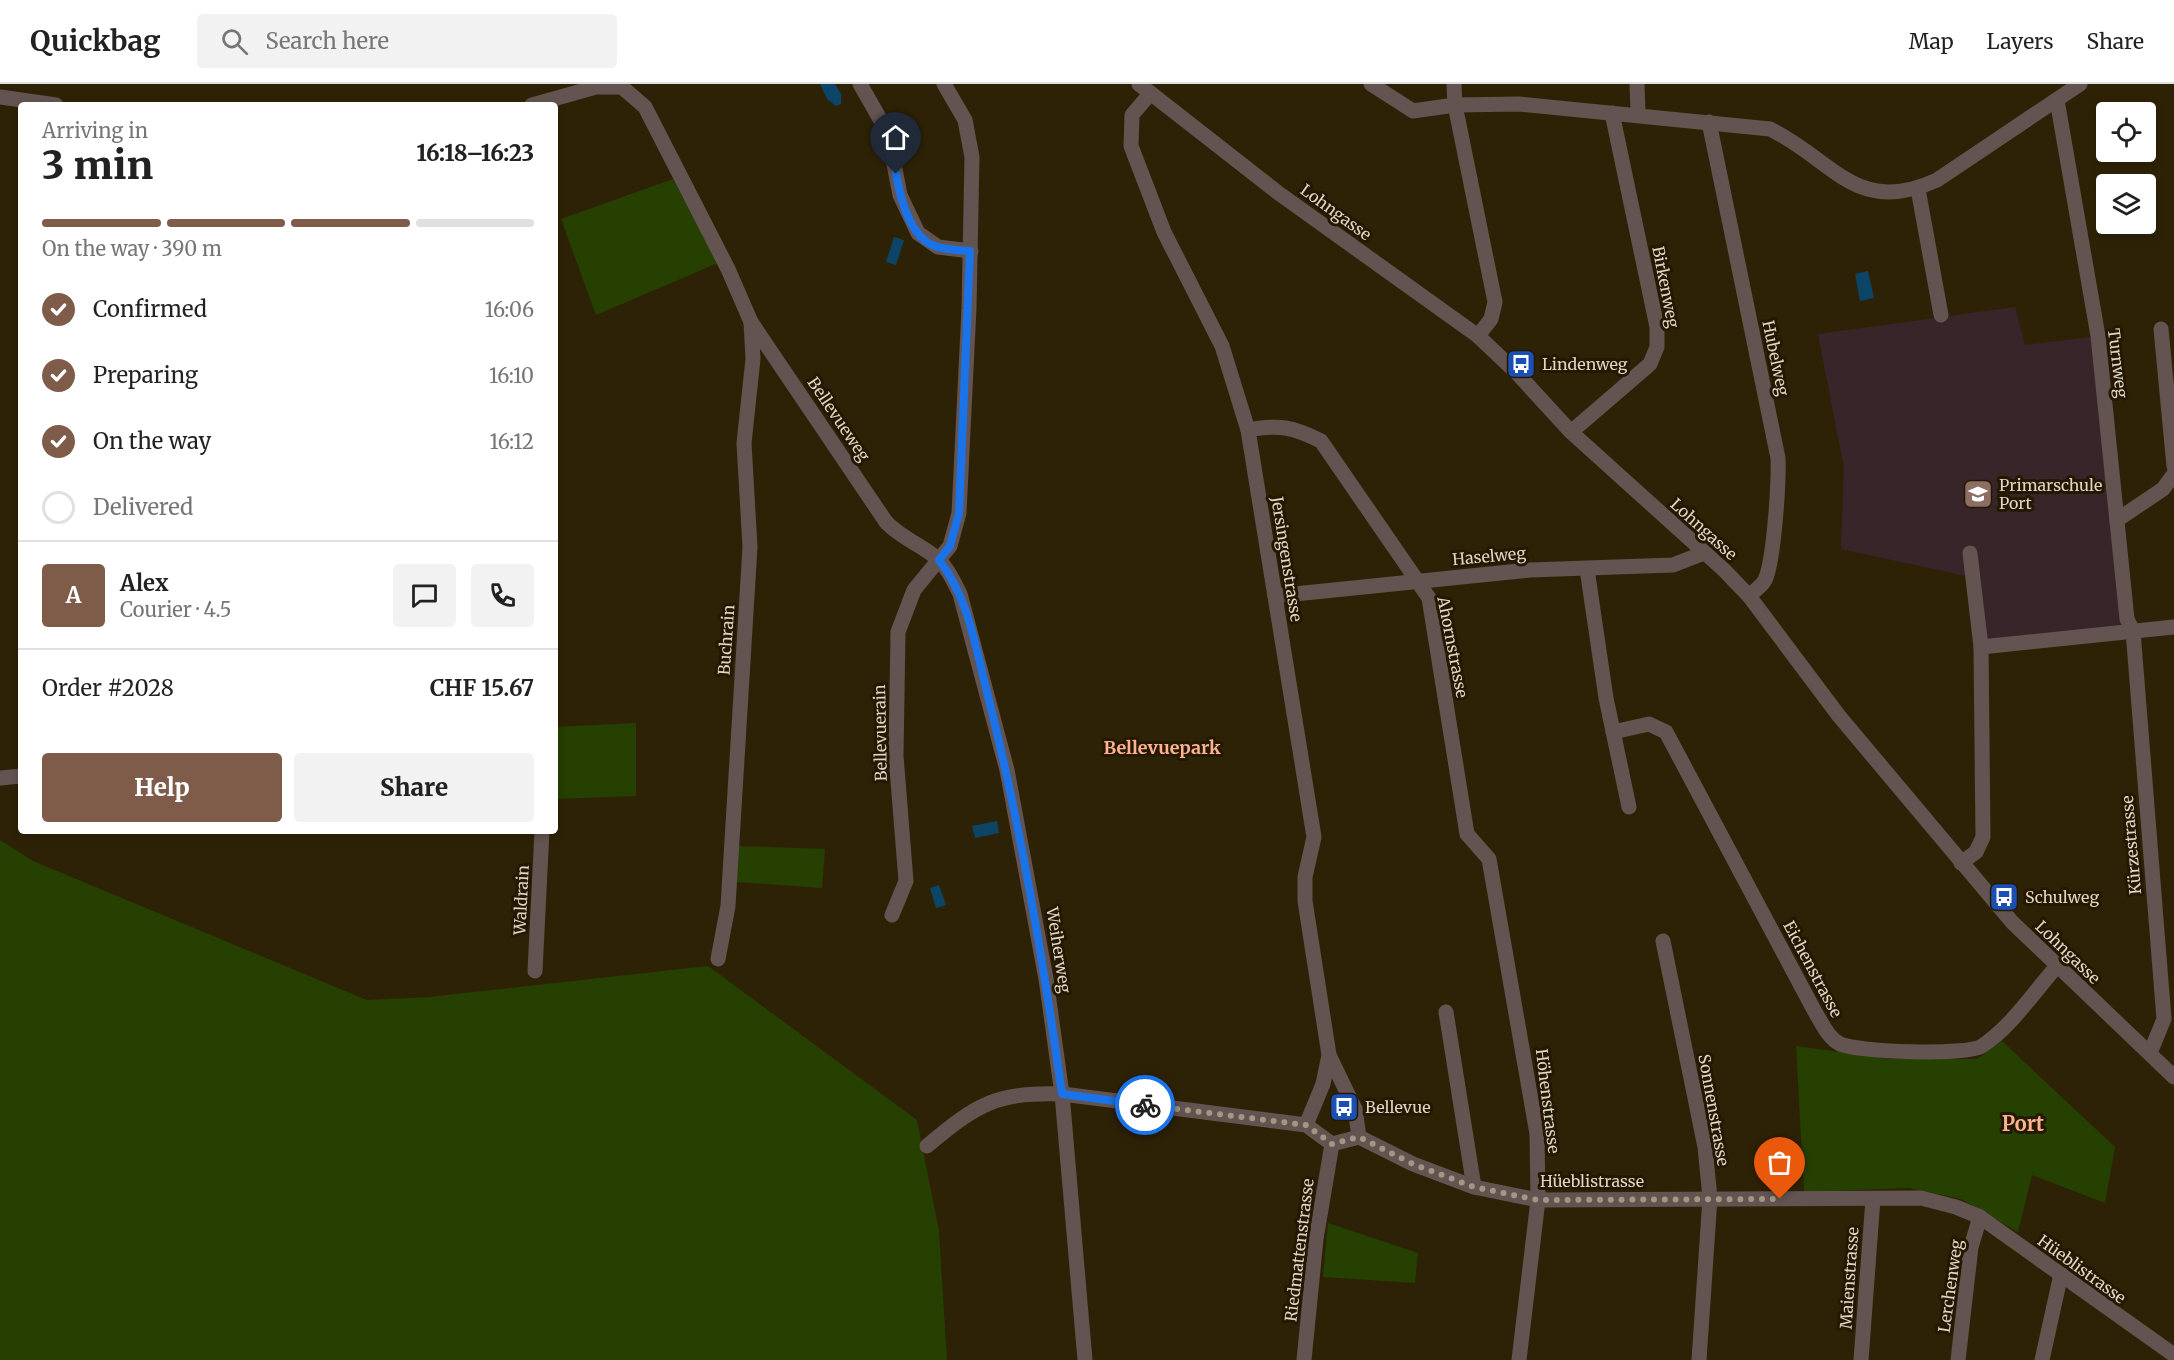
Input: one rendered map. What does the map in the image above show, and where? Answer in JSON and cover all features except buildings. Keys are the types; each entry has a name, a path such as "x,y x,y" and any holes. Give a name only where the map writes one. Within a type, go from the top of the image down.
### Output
{"street":[{"path":"860,84 888,133 900,195 918,233 938,247 970,251"},
{"path":"939,560 950,546 959,513 973,184 970,137 965,120 944,84"},
{"path":"1371,84 1413,111 1455,105 1519,104 1638,114 1770,129 1789,139 1852,184 1880,193 1918,189 1937,180 2080,84"},
{"path":"1454,84 1455,105 1495,302 1491,319 1478,336"},
{"path":"1637,84 1638,114"},
{"name":"Bellevueweg","path":"543,102 596,87 622,87 645,107 728,269 751,322 886,522 897,534 939,560"},
{"name":"Lohngasse","path":"1144,89 1277,192 1478,336 1515,371 1571,432 1724,570 1749,596 1839,716 2012,922 2174,1077"},
{"name":"Jersingenstrasse","path":"1144,89 1132,115 1131,146 1164,232 1222,346 1248,430 1314,837 1305,877 1305,901 1329,1055"},
{"path":"0,97 35,102"},
{"name":"Turnweg","path":"2057,100 2096,330 2127,619 2133,631"},
{"name":"Birkenweg","path":"1571,432 1650,364 1657,347 1658,327 1612,113"},
{"name":"Hubelweg","path":"1709,122 1778,459 1778,492 1768,568 1762,585 1749,596"},
{"path":"1918,189 1941,315"},
{"name":"Buchrain","path":"718,959 728,906 750,547 744,443 753,359 751,322"},
{"path":"2161,329 2174,466"},
{"name":"Ahornstrasse","path":"1248,430 1275,425 1301,431 1321,441 1429,598 1467,834 1489,859 1505,956"},
{"path":"2117,520 2163,489 2174,474"},
{"name":"Haselweg","path":"1275,596 1530,570 1673,566 1704,553"},
{"path":"1961,863 1976,852 1983,837 1981,647 1970,553"},
{"name":"Bellevuerain","path":"892,915 906,881 896,756 898,632 914,591 939,560"},
{"name":"Weiherweg","path":"939,560 951,575 962,601 1007,770 1035,913 1062,1094 1084,1360"},
{"path":"1587,568 1613,732 1629,807"},
{"path":"1981,647 2174,627"},
{"name":"Kürzestrasse","path":"2133,631 2164,1018 2150,1053"},
{"name":"Eichenstrasse","path":"1613,732 1649,724 1666,732 1815,1012 1829,1035 1841,1044 1863,1049 1921,1051 1960,1052 1980,1048 1997,1034 2057,966"},
{"path":"0,778 18,776"},
{"name":"Waldrain","path":"535,970 542,834"},
{"name":"Sonnenstrasse","path":"1663,940 1705,1147 1710,1198 1699,1360"},
{"name":"Höhenstrasse","path":"1505,956 1528,1070 1537,1134 1538,1200 1519,1360"},
{"path":"1446,1012 1474,1187"},
{"path":"1306,1125 1323,1084 1329,1055"},
{"path":"927,1146 966,1113 1006,1096 1062,1094 1306,1125 1332,1144 1359,1137 1355,1109 1329,1055"},
{"name":"Hüeblistrasse","path":"1359,1137 1413,1164 1474,1187 1538,1200 1921,1198 1956,1207 1980,1218 2174,1355"},
{"name":"Riedmattenstrasse","path":"1304,1360 1316,1239 1332,1144"},
{"name":"Maienstrasse","path":"1861,1360 1873,1199"},
{"name":"Lerchenweg","path":"1958,1360 1971,1247 1980,1218"},
{"path":"2042,1360 2061,1274"}],"shaded area":[{"name":"Primarschule Port","path":"2015,307 2025,345 2098,336 2133,631 1981,647 1966,576 1841,549 1844,468 1818,334"}],"green space":[{"path":"673,179 718,263 596,315 561,219"},
{"path":"636,723 636,796 558,799 558,727"},
{"path":"0,840 33,861 367,1000 429,997 708,966 917,1120 939,1231 947,1360 0,1360"},
{"path":"739,846 825,849 822,888 736,882"},
{"path":"2002,1041 2115,1147 2105,1203 2032,1175 2018,1232 1961,1199 1909,1188 1804,1192 1796,1046 1889,1059 1977,1059"},
{"path":"1328,1223 1418,1253 1415,1283 1323,1277"}],"water":[{"path":"820,84 835,84 841,94 841,104 836,106 827,99"},
{"path":"894,237 904,240 896,265 886,262"},
{"path":"1868,271 1874,298 1860,301 1855,274"},
{"path":"997,821 999,833 975,838 972,826"},
{"path":"939,885 946,905 936,908 930,888"}],"way so far":[{"path":"1145,1105 1306,1125 1332,1144 1359,1137 1413,1164 1474,1187 1538,1200 1780,1199"}],"place":[{"name":"Lindenweg","path":"1521,364"},
{"name":"Primarschule Port","path":"1978,494"},
{"name":"Schulweg","path":"2004,897"},
{"name":"Bellevue","path":"1344,1107"}],"district":[{"name":"Bellevuepark","path":"1162,747"},
{"name":"Port","path":"2023,1123"}],"route":[{"path":"896,174 900,195 912,222 924,240 938,247 970,251 959,513 956,532 950,546 939,560 951,575 964,605 1007,770 1035,913 1062,1094 1145,1105"}]}
